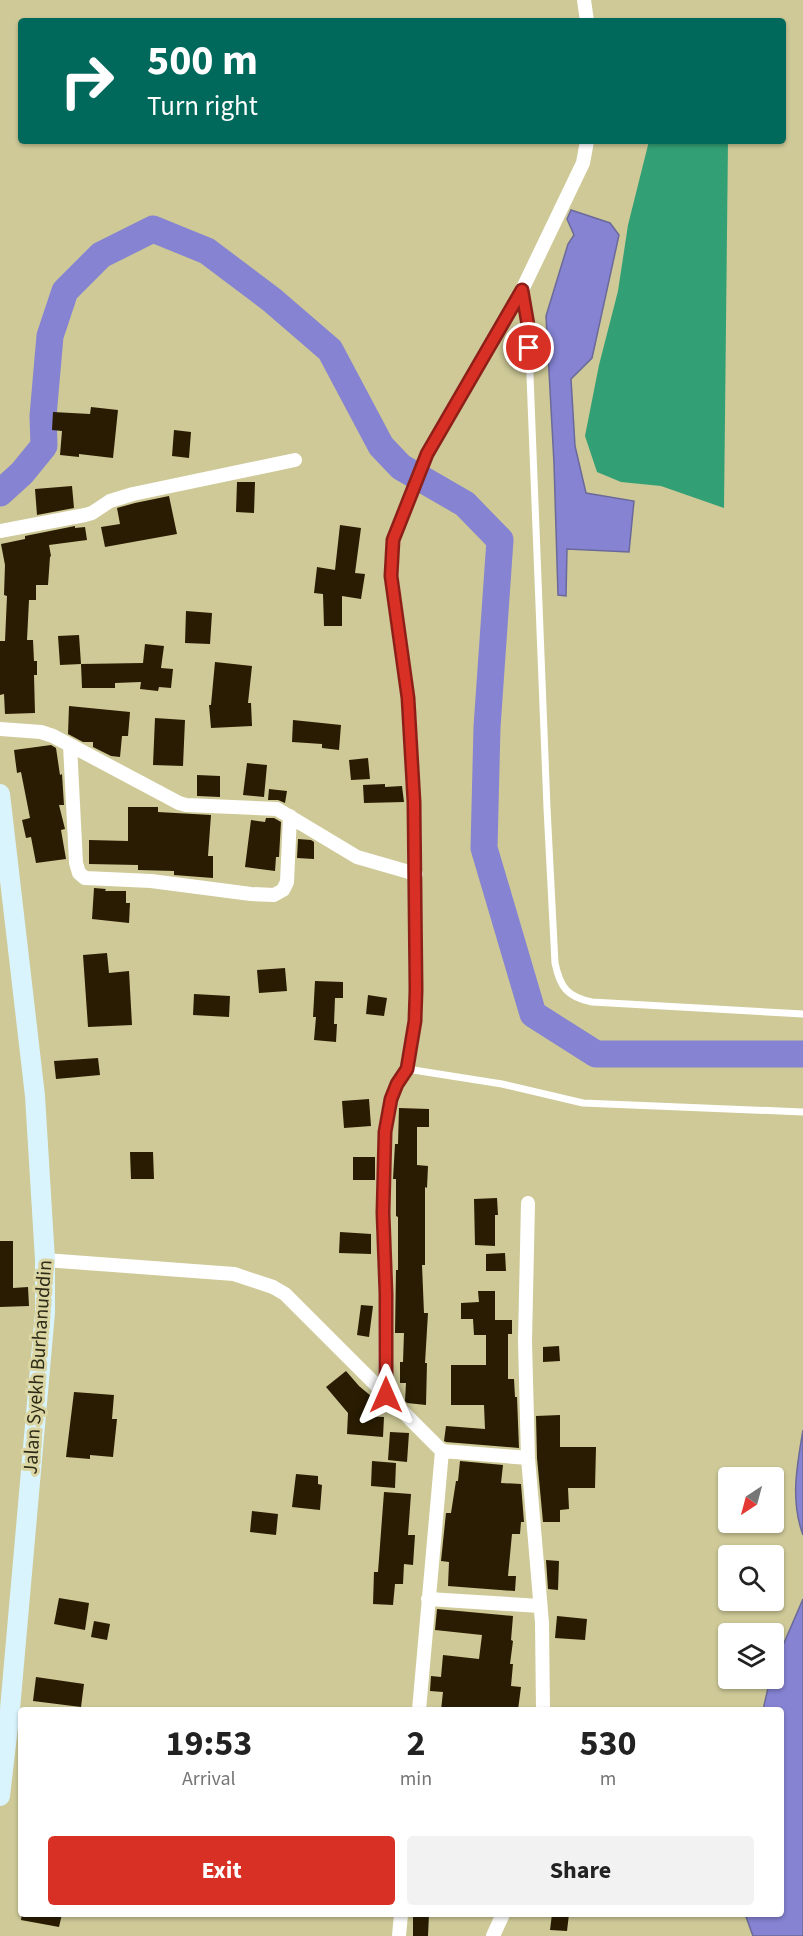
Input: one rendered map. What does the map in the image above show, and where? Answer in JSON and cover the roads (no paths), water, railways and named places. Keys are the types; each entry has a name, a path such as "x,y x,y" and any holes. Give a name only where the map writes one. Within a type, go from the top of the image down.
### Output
{"main road":[{"name":"Jalan Syekh Burhanuddin","path":"0,798 35,1096 45,1260 45,1312 10,1709 0,1796"}],"street":[{"path":"584,0 587,18"},
{"path":"386,1395 383,1213 385,1132 391,1099 407,1069 415,1021 416,874 408,698 391,576 393,540 427,454 522,290 583,163 586,144"},
{"path":"0,531 85,515 110,501 133,494 295,460"},
{"path":"0,729 41,732 53,736 179,803 277,809 357,857 416,874"},
{"path":"70,745 76,863 79,873 85,878 151,881 274,895 282,890 287,882 290,816"},
{"path":"528,1203 525,1341 528,1458 543,1648 543,1707"},
{"path":"45,1260 234,1274 257,1280 285,1294 442,1451 528,1458"},
{"path":"419,1707 442,1451"},
{"path":"428,1599 540,1606"},
{"path":"399,1936 401,1917"},
{"path":"494,1936 502,1917"}],"lane":[{"path":"522,290 528,325 547,808 555,963 559,979 567,992 574,997 592,1002 803,1014"},
{"path":"407,1069 502,1084 583,1103 803,1112"}],"waterway":[{"path":"0,493 22,473 44,446 43,416 50,336 65,291 101,255 153,229 207,251 272,300 330,350 381,446 401,467 465,504 500,540 487,727 484,848 533,1014 596,1054 803,1054"}]}
